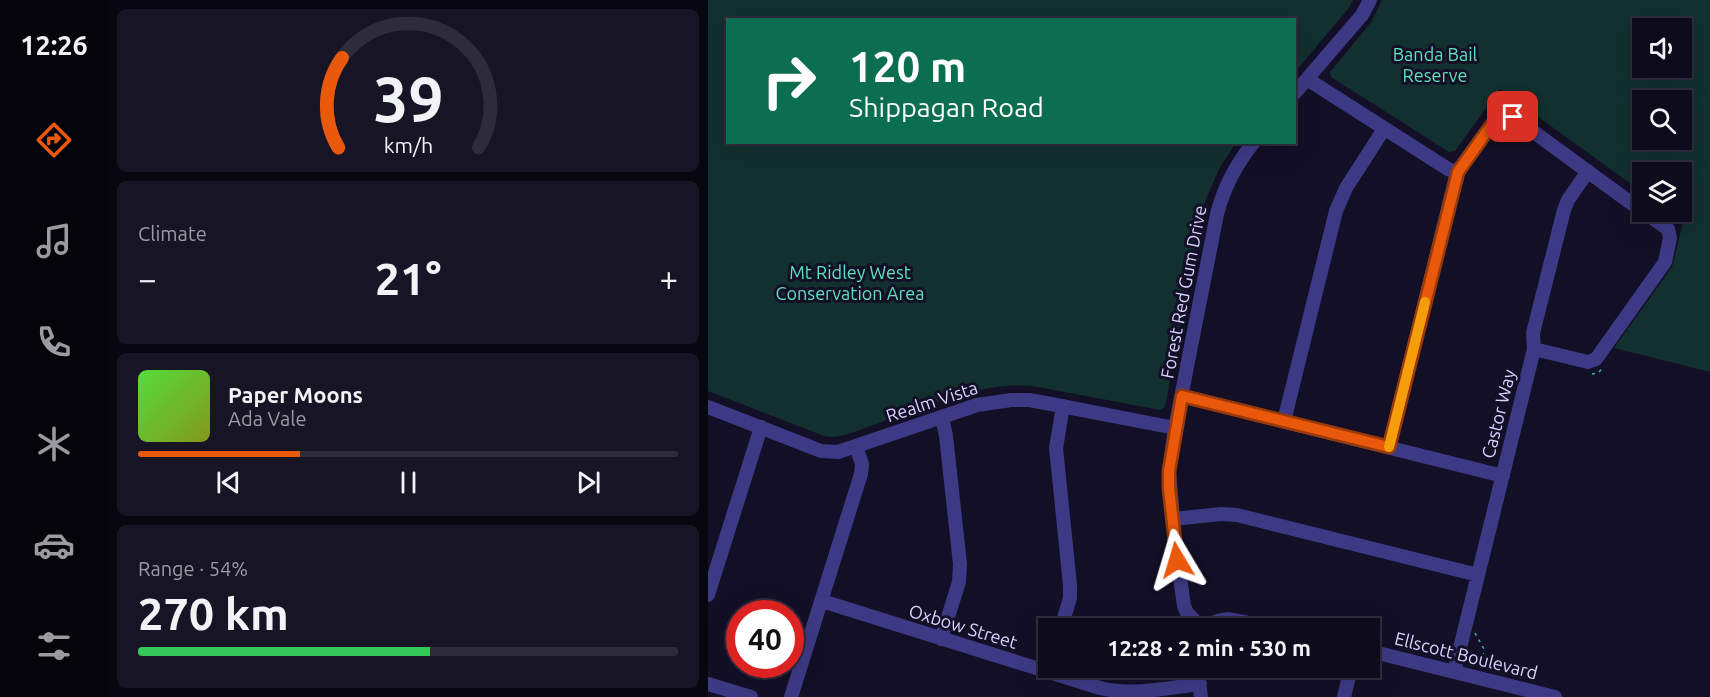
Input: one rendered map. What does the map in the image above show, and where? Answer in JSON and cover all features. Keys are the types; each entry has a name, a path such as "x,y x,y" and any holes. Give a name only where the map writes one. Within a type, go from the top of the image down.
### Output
{"street":[{"path":"1296,92 1362,15 1370,0"},
{"path":"1307,79 1448,169 1458,172"},
{"path":"1389,447 1458,172 1495,120 1502,115 1513,117 1632,203"},
{"path":"1284,421 1336,211 1346,188 1384,129"},
{"name":"Forest Red Gum Drive","path":"1193,618 1184,606 1169,471 1175,428 1221,197 1232,172 1253,144"},
{"name":"Castor Way","path":"1455,672 1534,349 1533,333 1564,210 1568,200 1588,171"},
{"path":"1534,349 1588,362 1596,359 1665,262 1670,238 1668,230 1657,222"},
{"path":"1182,396 1503,476"},
{"name":"Realm Vista","path":"708,406 821,451 838,452 978,405 1011,400 1029,400 1175,428"},
{"path":"1063,406 1056,448 1070,585 1070,598 1064,618"},
{"path":"941,639 959,582 960,564 942,417"},
{"path":"708,595 761,427"},
{"path":"791,697 862,469 856,446"},
{"path":"1173,519 1221,514 1237,515 1478,575"},
{"name":"Oxbow Street","path":"822,601 1038,667"},
{"name":"Ellscott Boulevard","path":"1380,653 1555,697"},
{"name":"Oxbow Street","path":"1070,678 1114,694 1136,691 1200,691"},
{"path":"1344,697 1349,678"},
{"path":"708,684 751,697"}],"path":[{"path":"1590,374 1598,373 1609,360"},
{"path":"1475,633 1484,649 1482,662"}],"green space":[{"name":"Mt Ridley West Conservation Area","path":"708,0 1353,0 1296,71 1296,18 726,18 726,144 1235,144 1220,167 1205,201 1165,407 1160,410 1038,387 997,387 956,396 854,432 832,437 824,436 708,391"},
{"name":"Banda Bail Reserve","path":"1382,0 1710,0 1710,372 1614,348 1672,267 1683,222 1692,222 1692,162 1632,162 1632,185 1500,89 1455,151 1449,152 1331,77 1330,72 1372,21"}],"slow traffic":[{"path":"1389,447 1425,302"}],"route":[{"path":"1177,560 1169,471 1182,396 1389,447 1458,172 1495,120 1502,115 1513,117"}]}
